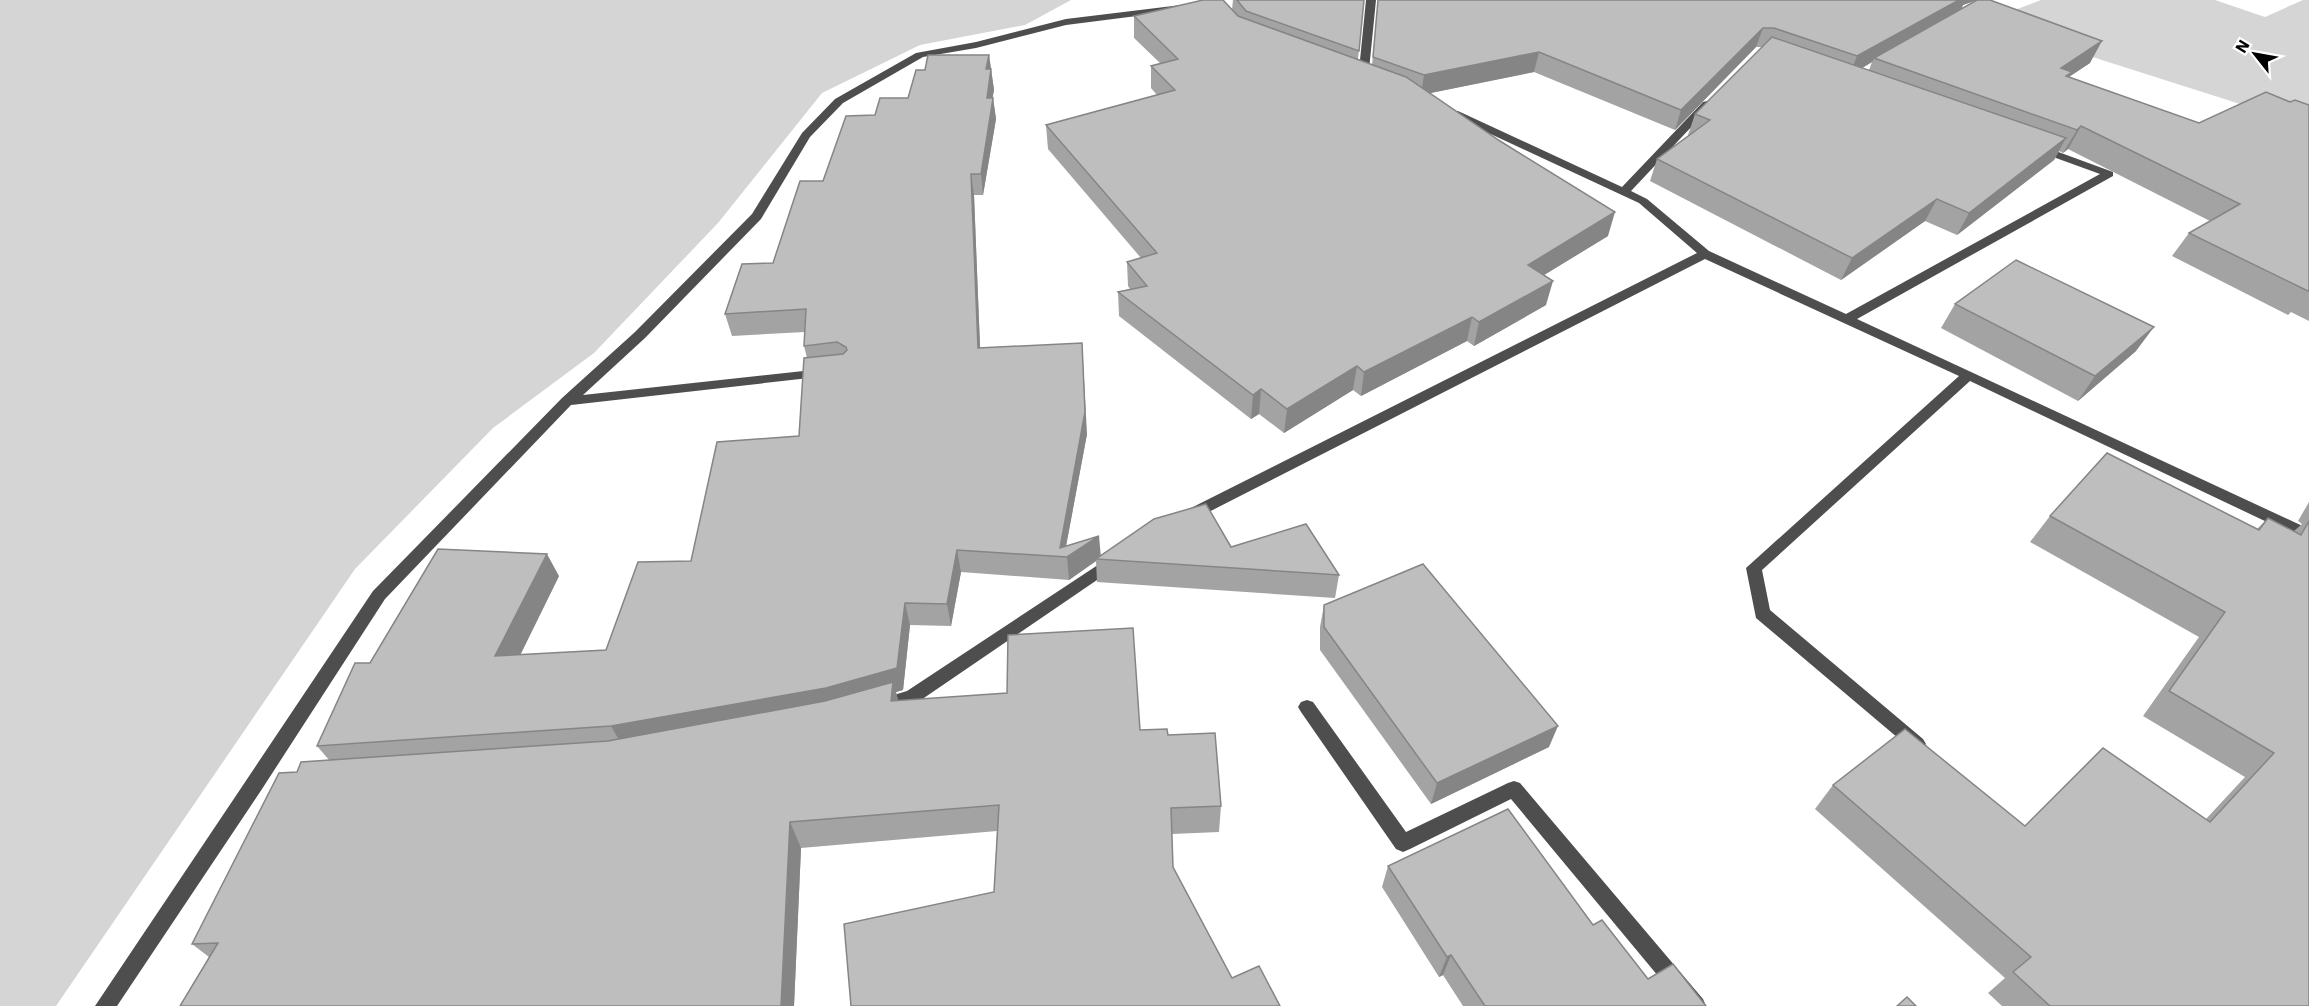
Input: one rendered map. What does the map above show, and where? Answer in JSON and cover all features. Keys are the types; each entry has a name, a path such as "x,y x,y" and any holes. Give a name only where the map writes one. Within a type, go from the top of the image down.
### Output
{"street":[{"path":"1363,80 1371,0"},
{"path":"105,1006 256,783 379,595 567,401 640,335 757,216 806,135 839,101 920,55 976,45 1066,22 1197,7"},
{"path":"1624,191 1713,99"},
{"path":"1440,108 1643,201 1705,254 1969,375 2309,536"},
{"path":"1846,319 2109,174 2024,143"},
{"path":"1174,523 1705,254"},
{"path":"567,401 831,372"},
{"path":"1934,758 1762,613 1754,568 1969,375"},
{"path":"867,710 912,696 1124,553"},
{"path":"1307,707 1403,843 1514,789 1696,1006"},
{"path":"256,783 280,782"}],"shaded area":[{"path":"0,0 1071,0 1025,25 920,45 822,93 718,223 594,353 493,428 355,569 56,1006 0,1006"},
{"path":"2041,0 2215,0 2265,17 2303,0 2309,0 2309,126 1983,22"}],"building":[{"path":"1203,0 1223,0 1238,16 1406,77 1500,141 1615,212 1528,265 1553,281 1479,322 1472,317 1364,372 1357,366 1287,409 1261,389 1253,395 1118,292 1147,286 1127,262 1157,253 1046,125 1175,90 1151,66 1178,59 1134,16"},
{"path":"1237,0 1364,0 1359,51 1246,11"},
{"path":"1378,0 1959,0 1857,56 1774,28 1763,28 1681,110 1539,52 1424,75 1373,57"},
{"path":"1977,0 1990,0 2102,41 2061,68 2072,72 2066,76 2199,123 2266,92 2290,102 2295,100 2309,105 2309,290 2189,233 2240,204 2081,126 2077,130 1874,58"},
{"path":"1772,37 2066,138 1969,213 1937,199 1852,258 1657,159 1710,120 1695,114"},
{"path":"928,55 989,55 986,69 991,69 987,98 993,98 981,174 971,174 978,348 1082,343 1085,412 1060,548 1099,536 1067,557 957,550 947,604 905,603 897,668 826,688 611,726 317,746 355,663 370,663 438,549 547,554 495,656 606,650 638,562 691,561 717,442 799,436 804,358 843,354 847,350 837,342 804,346 806,309 725,314 742,264 773,263 800,181 823,181 846,116 875,115 880,98 908,98 916,70 925,70"},
{"path":"2016,260 2154,327 2095,376 1955,304"},
{"path":"2107,453 2259,530 2268,518 2301,535 2309,521 2309,1006 2050,1006 2013,972 2031,957 1833,785 1905,729 2025,826 2103,748 2210,822 2274,753 2169,691 2225,612 2050,516"},
{"path":"1206,504 1231,547 1306,524 1339,575 1096,559 1154,519"},
{"path":"1423,564 1558,726 1437,783 1324,627 1324,605"},
{"path":"1133,628 1140,730 1167,729 1168,735 1215,733 1221,806 1171,808 1173,867 1232,978 1259,966 1280,1006 851,1006 844,924 994,892 999,805 790,822 781,1006 180,1006 218,943 192,944 279,773 297,772 301,762 608,741 825,701 893,682 891,701 1007,693 1008,635"},
{"path":"1508,809 1593,925 1602,920 1648,979 1673,964 1706,1006 1485,1006 1451,955 1447,957 1388,866"},
{"path":"1907,997 1916,1006 1897,1006"}]}
